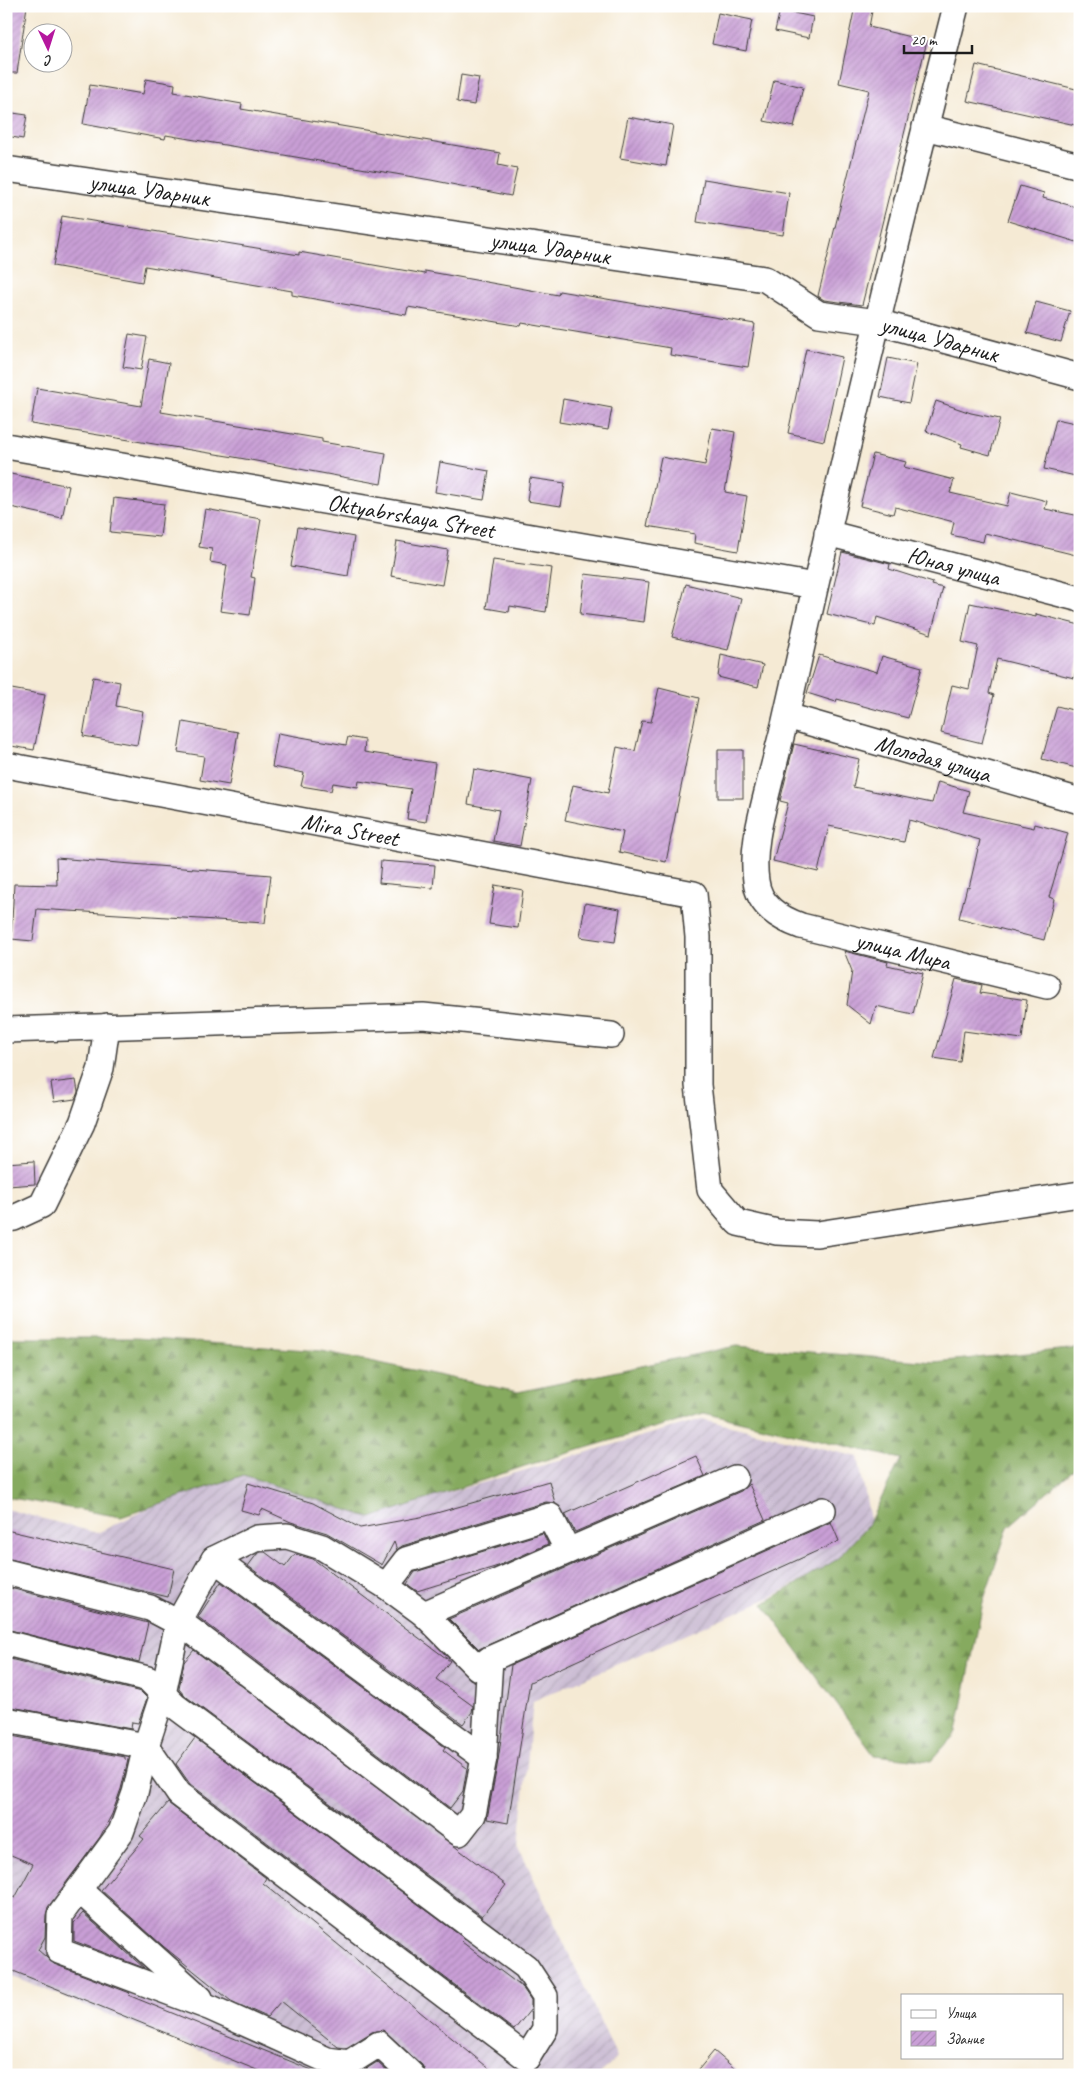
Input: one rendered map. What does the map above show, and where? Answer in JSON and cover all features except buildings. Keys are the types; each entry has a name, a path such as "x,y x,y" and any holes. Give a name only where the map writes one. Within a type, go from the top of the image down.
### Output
{"street":[{"path":"787,716 876,322 956,6"},
{"path":"925,127 1080,166"},
{"name":"улица Ударник","path":"6,169 765,279 819,314 876,322 1080,376"},
{"name":"Oktyabrskaya Street","path":"6,446 815,586"},
{"name":"Юная улица","path":"827,533 1080,599"},
{"name":"Молодая улица","path":"787,716 1080,801"},
{"name":"улица Мира","path":"787,716 760,820 754,858 756,884 765,905 781,918 801,926 1047,986"},
{"name":"Mira Street","path":"6,765 694,894 698,937 698,1085 710,1190 738,1223 777,1232 817,1234 1080,1194"},
{"path":"6,1030 423,1016 611,1035"},
{"path":"6,1219 14,1218 42,1204 82,1124 101,1068 107,1026"},
{"path":"424,1614 735,1478"},
{"path":"412,2075 379,2044 350,2063 326,2060 212,2008 60,1951 60,1915 121,1832 135,1793 146,1746 163,1694 178,1623 214,1559 257,1538 287,1536 322,1547 386,1586 424,1614 478,1668 490,1659 822,1510"},
{"path":"386,1586 406,1560 550,1516 568,1551"},
{"path":"214,1559 484,1758"},
{"path":"6,1572 150,1608 188,1628 459,1833 473,1815 484,1758 490,1659"},
{"path":"6,1643 148,1679 175,1706 526,1967 546,1996 545,2029 527,2058 179,1794 146,1746 6,1720"},
{"path":"79,1890 212,2008"}],"shaded area":[{"path":"702,1419 858,1457 874,1540 771,1597 533,1701 519,1847 617,2057 599,2075 261,2075 6,1974 6,1509 97,1533 235,1467 385,1511"}],"green space":[{"path":"6,1338 136,1338 322,1351 518,1392 736,1346 934,1362 1080,1348 1080,1464 1008,1527 983,1602 957,1732 931,1761 874,1755 763,1604 836,1560 868,1525 901,1459 704,1413 525,1466 371,1518 244,1475 121,1517 6,1497"}]}
